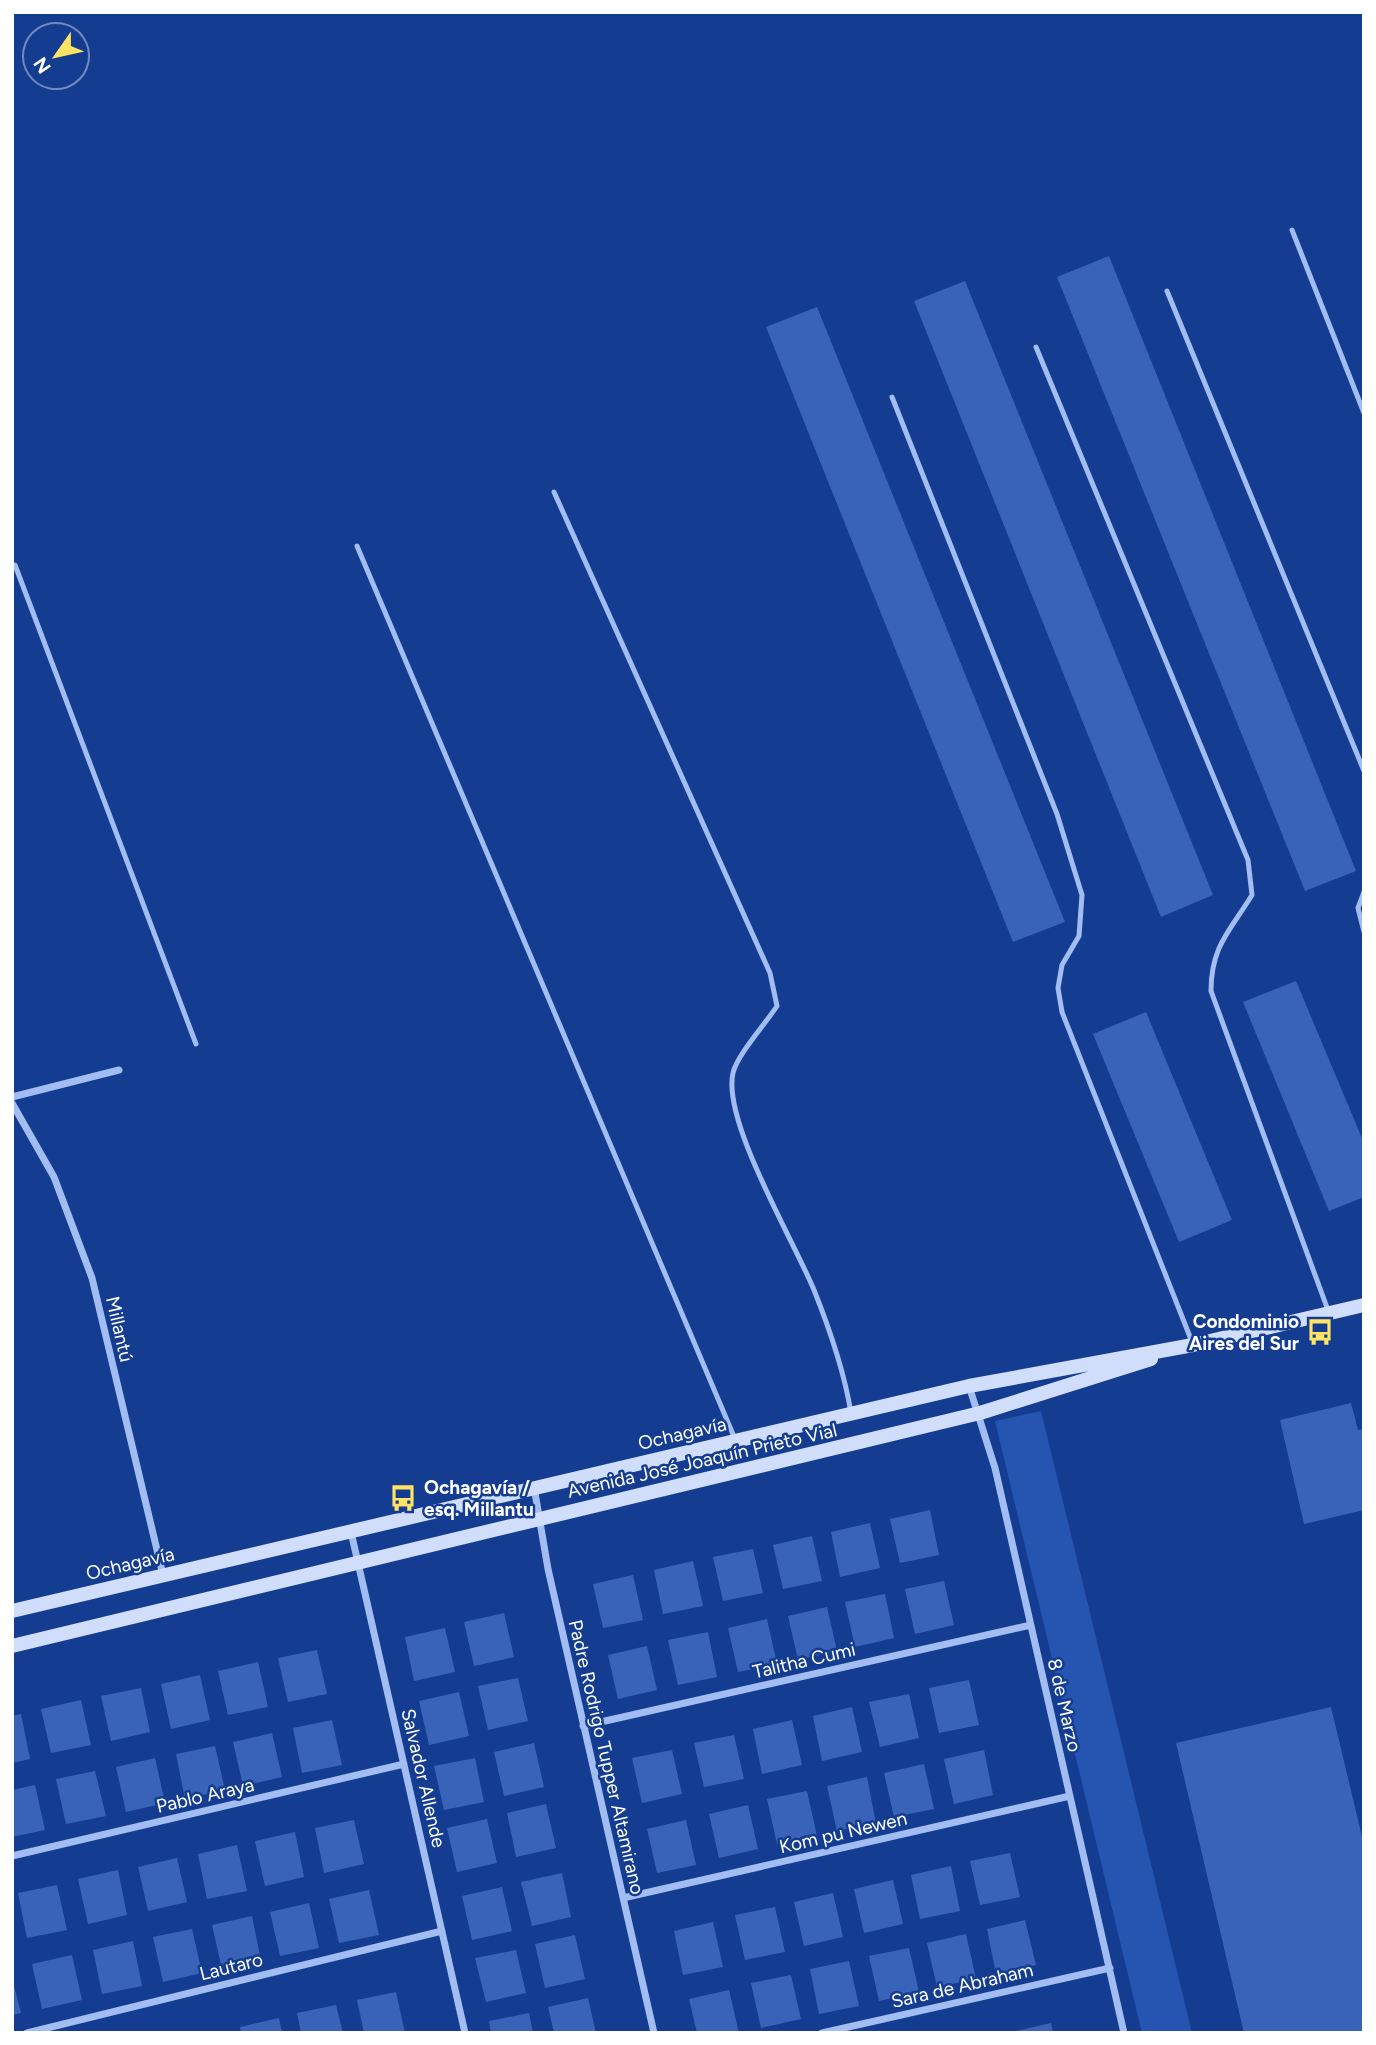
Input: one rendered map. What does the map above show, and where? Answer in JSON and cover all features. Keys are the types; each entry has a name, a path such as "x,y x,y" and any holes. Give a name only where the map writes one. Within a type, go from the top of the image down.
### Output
{"main road":[{"name":"Ochagavía","path":"12,1611 969,1386 1193,1345 1364,1305"},
{"name":"Avenida José Joaquín Prieto Vial","path":"12,1646 1018,1404 1193,1345"}],"street":[{"path":"12,1097 119,1070"},
{"name":"Millantú","path":"12,1103 54,1178 92,1279 163,1575"},
{"name":"8 de Marzo","path":"969,1386 980,1413 1125,2033"},
{"name":"Padre Rodrigo Tupper Altamirano","path":"534,1487 548,1569 654,2033"},
{"name":"Salvador Allende","path":"350,1531 465,2033"},
{"name":"Talitha Cumi","path":"583,1726 1031,1625"},
{"name":"Pablo Araya","path":"12,1857 404,1764"},
{"name":"Kom pu Newen","path":"623,1898 1070,1796"},
{"name":"Lautaro","path":"27,2033 442,1931"},
{"name":"Sara de Abraham","path":"822,2033 1110,1968"}],"lane":[{"path":"1292,230 1364,413"},
{"path":"1167,291 1364,771"},
{"path":"1036,347 1248,860 1252,895 1222,939 1211,965 1211,991 1329,1313"},
{"path":"891,397 1060,826 1082,895 1079,936 1062,965 1058,988 1062,1012 1193,1345"},
{"path":"554,492 771,973 777,1006 733,1070 730,1094 743,1133 814,1290 844,1374 851,1413"},
{"path":"357,546 736,1440"},
{"path":"12,565 16,565 196,1044"},
{"path":"1364,892 1358,908 1364,932"}],"shaded area":[{"path":"1041,1411 1192,2033 1142,2033 995,1421"}],"building":[{"path":"1109,256 1356,871 1305,891 1057,277"},
{"path":"965,281 1213,895 1161,917 914,301"},
{"path":"817,307 1065,922 1013,942 766,327"},
{"path":"1296,981 1364,1143 1364,1197 1329,1211 1243,1002"},
{"path":"1146,1012 1232,1220 1179,1242 1093,1034"},
{"path":"1351,1403 1358,1430 1364,1429 1364,1510 1304,1524 1280,1420"},
{"path":"930,1510 939,1555 900,1563 890,1519"},
{"path":"870,1523 880,1568 840,1577 831,1532"},
{"path":"812,1536 822,1581 783,1589 773,1545"},
{"path":"753,1549 763,1593 723,1601 713,1557"},
{"path":"693,1561 703,1606 663,1614 654,1570"},
{"path":"633,1575 643,1620 603,1628 593,1584"},
{"path":"944,1581 954,1625 915,1634 905,1589"},
{"path":"885,1594 894,1638 855,1647 845,1602"},
{"path":"827,1607 837,1651 798,1660 788,1616"},
{"path":"504,1613 514,1657 474,1666 464,1622"},
{"path":"767,1619 777,1664 738,1672 728,1628"},
{"path":"445,1628 455,1672 414,1681 405,1637"},
{"path":"708,1632 717,1677 678,1685 668,1640"},
{"path":"647,1646 657,1690 618,1699 608,1655"},
{"path":"317,1650 327,1694 288,1702 278,1658"},
{"path":"258,1662 268,1707 228,1715 218,1671"},
{"path":"200,1675 210,1720 171,1729 161,1684"},
{"path":"518,1678 528,1721 488,1730 478,1686"},
{"path":"969,1680 979,1725 939,1733 929,1688"},
{"path":"141,1688 150,1732 111,1741 101,1696"},
{"path":"459,1692 469,1736 429,1745 419,1701"},
{"path":"909,1694 919,1738 880,1747 869,1702"},
{"path":"81,1700 91,1745 51,1753 41,1709"},
{"path":"852,1707 862,1752 822,1761 813,1716"},
{"path":"1331,1707 1364,1845 1364,2033 1244,2033 1176,1743"},
{"path":"21,1714 30,1759 12,1763 12,1716"},
{"path":"332,1720 342,1765 302,1773 293,1728"},
{"path":"792,1720 802,1765 762,1774 753,1729"},
{"path":"272,1733 282,1777 243,1786 233,1742"},
{"path":"734,1735 744,1779 704,1787 694,1743"},
{"path":"534,1743 544,1787 504,1796 494,1752"},
{"path":"215,1746 225,1790 185,1799 176,1754"},
{"path":"672,1750 682,1794 642,1803 632,1758"},
{"path":"984,1750 993,1795 954,1804 944,1759"},
{"path":"155,1758 165,1803 126,1812 116,1767"},
{"path":"475,1758 484,1802 444,1810 434,1766"},
{"path":"924,1764 934,1809 894,1817 884,1773"},
{"path":"95,1771 106,1816 66,1824 56,1779"},
{"path":"867,1777 876,1823 837,1831 827,1786"},
{"path":"35,1785 45,1830 12,1837 12,1790"},
{"path":"807,1791 817,1836 777,1844 767,1799"},
{"path":"546,1804 556,1848 516,1857 507,1813"},
{"path":"748,1805 758,1849 719,1858 709,1814"},
{"path":"487,1819 497,1863 457,1872 447,1828"},
{"path":"354,1820 364,1864 324,1873 315,1828"},
{"path":"686,1820 696,1865 657,1873 647,1829"},
{"path":"295,1832 304,1877 265,1886 255,1841"},
{"path":"237,1845 247,1891 207,1899 198,1854"},
{"path":"1010,1853 1020,1897 980,1905 970,1861"},
{"path":"177,1858 187,1902 148,1911 138,1867"},
{"path":"951,1866 960,1911 920,1919 911,1875"},
{"path":"118,1870 127,1915 88,1924 78,1879"},
{"path":"562,1873 571,1917 532,1926 521,1882"},
{"path":"893,1880 903,1924 864,1933 854,1889"},
{"path":"57,1885 67,1930 27,1938 18,1893"},
{"path":"502,1887 512,1931 472,1940 462,1896"},
{"path":"369,1890 379,1935 339,1943 329,1899"},
{"path":"833,1893 843,1937 804,1946 794,1902"},
{"path":"309,1903 319,1948 280,1956 270,1912"},
{"path":"775,1907 785,1952 745,1960 735,1915"},
{"path":"252,1916 261,1961 222,1969 212,1925"},
{"path":"1025,1920 1036,1965 996,1974 987,1929"},
{"path":"713,1922 723,1967 683,1975 674,1931"},
{"path":"192,1929 202,1973 163,1982 153,1937"},
{"path":"966,1934 976,1979 937,1987 927,1943"},
{"path":"575,1935 585,1979 545,1988 535,1944"},
{"path":"133,1941 142,1986 102,1994 93,1950"},
{"path":"909,1948 919,1992 879,2001 869,1956"},
{"path":"516,1950 526,1993 486,2002 475,1958"},
{"path":"72,1955 82,2000 42,2009 32,1964"},
{"path":"849,1961 859,2006 819,2014 810,1969"},
{"path":"791,1975 801,2019 761,2028 751,1983"},
{"path":"12,1978 21,2013 12,2015"},
{"path":"729,1990 739,2033 697,2033 689,1999"},
{"path":"396,1992 405,2033 364,2033 357,2000"},
{"path":"588,1998 596,2033 554,2033 548,2007"},
{"path":"336,2005 343,2033 301,2033 297,2013"},
{"path":"529,2013 533,2033 491,2033 489,2021"},
{"path":"279,2018 282,2033 241,2033 240,2027"},
{"path":"1051,2023 1053,2033 1012,2033 1012,2032"}],"place":[{"name":"Condominio Aires del Sur","path":"1320,1332"},
{"name":"Ochagavía / esq. Millantu","path":"403,1498"}]}
